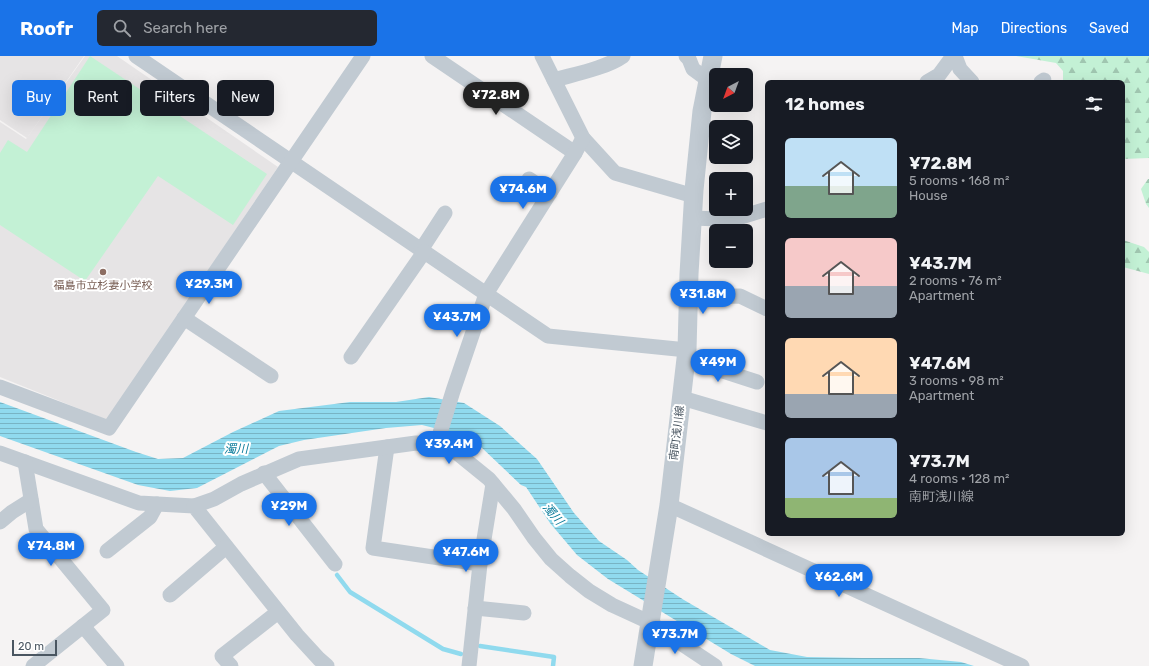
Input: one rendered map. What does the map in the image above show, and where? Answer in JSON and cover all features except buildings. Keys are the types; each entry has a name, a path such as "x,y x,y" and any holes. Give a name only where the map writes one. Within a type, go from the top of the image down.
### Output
{"street":[{"path":"0,387 109,428 363,56"},
{"path":"432,56 575,153"},
{"path":"542,56 583,138 615,173 694,196"},
{"path":"554,80 596,68 617,60 623,56"},
{"path":"686,56 689,59 693,70 708,80"},
{"name":"南町浅川線","path":"643,666 669,505 682,398 687,354 692,218 702,111 713,56"},
{"path":"930,80 939,75 954,56 960,69 970,80"},
{"path":"141,57 291,162 548,336 687,354 757,382"},
{"path":"436,444 486,294 583,138"},
{"path":"529,178 550,193"},
{"path":"692,218 719,219 741,217 765,210"},
{"path":"351,357 422,251 445,213"},
{"path":"688,297 740,296 765,308"},
{"path":"184,318 271,376"},
{"path":"682,398 765,422"},
{"path":"0,453 139,503 194,506 214,499 264,473 299,459 416,443 436,444 457,453 489,479 514,509 551,559 570,576 589,591 612,605 650,619 716,666"},
{"path":"387,447 373,548 480,564"},
{"path":"26,462 36,529 103,610 33,666"},
{"path":"264,473 335,564"},
{"path":"468,666 480,564 494,484"},
{"path":"0,522 12,512 31,500"},
{"path":"107,552 150,517 157,504"},
{"path":"669,505 1022,666"},
{"path":"194,506 278,612 319,659 327,666"},
{"path":"170,595 226,547"},
{"path":"475,608 524,613"},
{"path":"231,666 222,656 278,612"},
{"path":"83,626 117,666"}],"shaded area":[{"path":"0,56 84,56 66,82 66,80 12,80 12,116 42,116 27,138 0,120"},
{"name":"福島市立杉妻小学校","path":"85,56 117,56 152,80 140,80 140,116 204,116 278,167 107,420 0,377 0,122 26,139 42,116 66,116 66,83"}],"green space":[{"path":"90,56 126,80 74,80"},
{"path":"1016,56 1149,56 1149,158 1125,159 1125,80 1063,80 1063,71 1056,63"},
{"path":"74,80 74,116 132,116 132,84 140,89 140,116 180,116 267,174 233,225 158,176 85,281 0,225 0,153 8,140 27,152 51,116 66,116 66,93"},
{"path":"1148,179 1149,208 1146,204 1141,189"},
{"path":"1125,241 1144,247 1149,252 1149,274 1125,268"}],"water":[{"name":"濁川","path":"429,397 464,403 500,426 537,459 574,513 599,541 627,560 638,570 684,600 770,650 807,657 919,658 961,662 974,666 755,666 731,654 608,579 577,555 550,523 526,487 521,485 481,447 462,435 422,425 386,428 304,440 279,446 197,488 170,491 138,485 0,436 0,402 158,459 183,458 233,432 279,411 350,402 396,402"}],"waterway":[{"path":"337,575 350,592 443,649 461,654"},
{"path":"480,646 554,657 553,666"}],"place":[{"name":"福島市立杉妻小学校","path":"103,272"}]}
